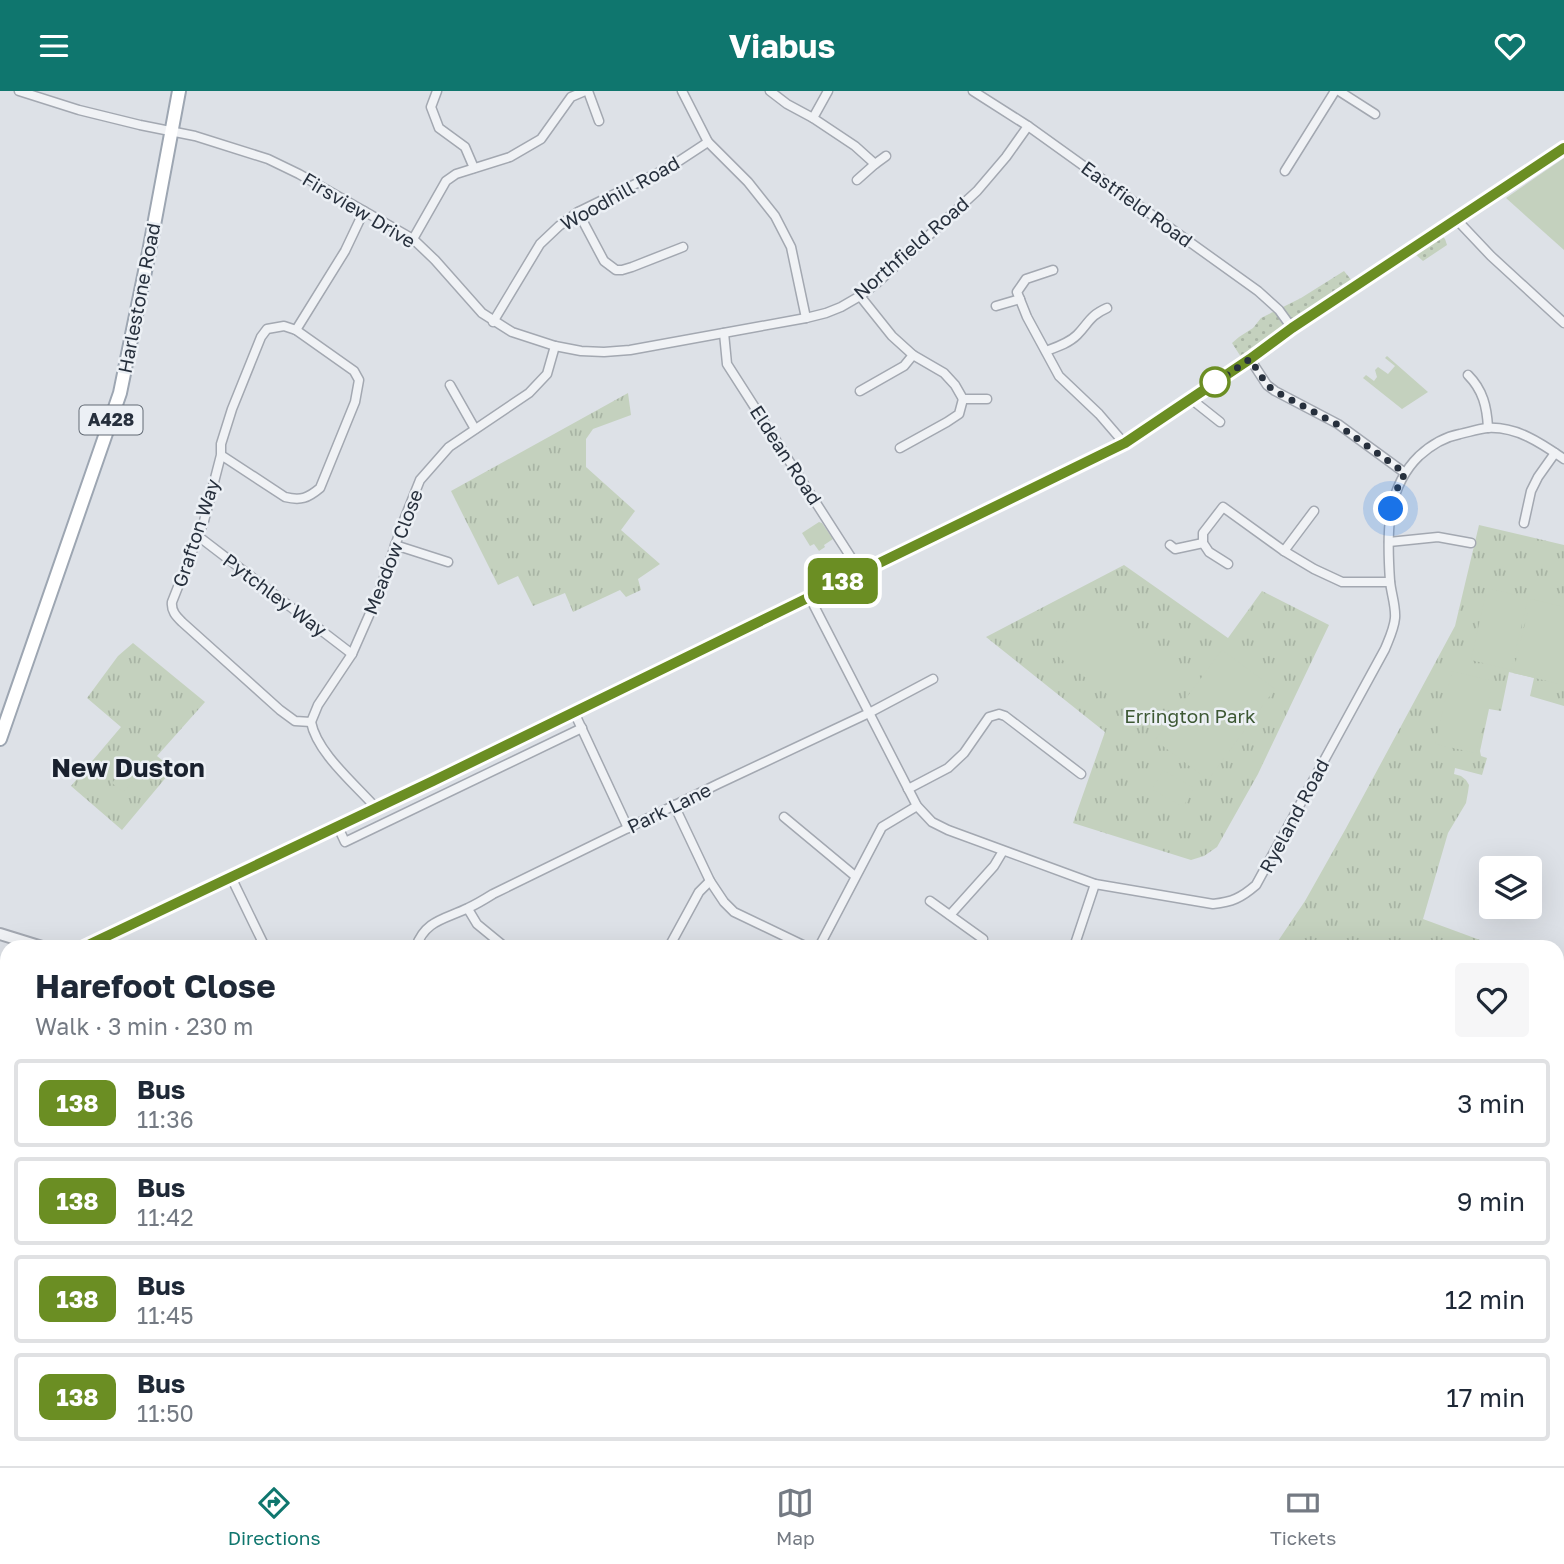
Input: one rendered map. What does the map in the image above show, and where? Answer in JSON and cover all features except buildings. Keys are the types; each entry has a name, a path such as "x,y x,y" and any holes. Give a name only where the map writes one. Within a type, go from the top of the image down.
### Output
{"main road":[{"name":"Harlestone Road","path":"0,739 120,393 179,91"}],"street":[{"name":"Firsview Drive","path":"19,91 79,110 195,136 268,159 291,170 413,239 482,313 512,332 532,340 581,351 604,352 724,333"},
{"path":"437,91 431,107 439,128 465,147 474,168"},
{"path":"413,239 446,181 456,174 510,157 541,139 571,97 586,91 599,121"},
{"path":"682,91 708,142 748,182 775,216 791,247 806,318"},
{"path":"770,91 855,146 875,164"},
{"path":"814,118 828,91"},
{"name":"Eastfield Road","path":"973,91 1028,126 1258,291 1279,310 1292,328"},
{"path":"1284,171 1337,91 1375,114"},
{"name":"Northfield Road","path":"724,333 806,318 841,307 860,296 977,191 1028,126"},
{"name":"Woodhill Road","path":"493,321 540,244 559,226 578,212 670,167 708,142"},
{"path":"99,940 376,809 1125,443 1292,328 1564,148"},
{"path":"857,180 887,156"},
{"path":"221,456 285,497 308,497 320,488 355,402 359,380 348,365 296,330 345,251 364,211"},
{"path":"578,212 604,261 616,269 632,267 683,247"},
{"path":"1456,219 1491,256 1564,323"},
{"path":"1053,270 1026,279 1017,292 1027,317 1059,376 1125,443"},
{"path":"860,296 892,336 913,355 944,373 963,399 958,414 900,448"},
{"path":"996,306 1020,299"},
{"path":"1046,351 1077,335 1088,320 1107,308"},
{"name":"Grafton Way","path":"296,330 284,325 275,326 267,329 261,337 232,409 221,444 221,456 204,521 171,608 175,615 280,709 295,721 311,722"},
{"name":"Eldean Road","path":"724,333 727,364 861,573"},
{"name":"Meadow Close","path":"311,722 318,705 352,654 379,595 420,480 449,447 529,393 547,374 555,346"},
{"path":"860,391 904,366 913,355"},
{"path":"1250,359 1267,385 1275,391 1338,425 1405,473"},
{"path":"1468,375 1479,387 1483,397 1488,428"},
{"path":"450,385 475,429"},
{"path":"963,399 987,399"},
{"path":"1191,399 1220,422"},
{"name":"Ryeland Road","path":"810,598 917,806 932,822 1095,884 1213,904 1230,902 1256,885 1385,649 1395,617 1390,582 1391,509 1405,473 1416,459 1438,441 1488,428 1522,433 1564,459"},
{"path":"1524,523 1531,491 1555,453"},
{"path":"1228,564 1209,552 1203,543 1203,533 1223,507 1284,551 1342,582 1390,582"},
{"path":"1284,551 1314,511"},
{"name":"Pytchley Way","path":"198,537 352,654"},
{"path":"1389,542 1438,537 1471,543"},
{"path":"1170,545 1175,549 1203,543"},
{"path":"395,545 448,562"},
{"name":"Park Lane","path":"419,940 427,928 440,920 468,909 493,894 933,680"},
{"path":"575,712 628,828"},
{"path":"908,789 948,768 964,753 989,717 994,715 1005,716 1081,774"},
{"path":"311,722 313,733 326,753 376,809"},
{"path":"338,827 345,842 582,728"},
{"path":"433,781 440,796"},
{"path":"674,805 710,881 724,902 734,912 792,940"},
{"path":"823,940 882,827 917,806"},
{"path":"784,817 855,876"},
{"path":"950,915 1003,851"},
{"path":"232,877 262,940"},
{"path":"673,940 699,892 710,881"},
{"path":"1076,940 1095,884"},
{"path":"930,901 983,939"},
{"path":"468,909 477,924 496,940"},
{"path":"0,934 19,940"}],"green space":[{"path":"1564,158 1564,250 1506,198"},
{"path":"1442,236 1447,245 1423,261 1415,254"},
{"path":"1344,271 1353,282 1241,357 1232,343 1253,328 1261,318 1301,298"},
{"path":"1387,356 1428,392 1402,409 1363,378 1366,375 1374,381 1378,367 1388,374 1395,366 1385,358"},
{"path":"628,393 631,415 593,429 586,439 586,467 635,511 621,530 660,564 638,579 641,590 626,597 620,590 573,612 565,593 533,606 518,576 498,585 451,491"},
{"path":"819,522 833,539 819,551 814,544 810,546 802,533"},
{"path":"1479,525 1564,545 1564,706 1530,696 1534,678 1509,672 1501,711 1489,709 1480,751 1481,756 1487,758 1482,775 1455,768 1454,774 1461,776 1469,785 1466,803 1448,833 1423,919 1480,940 1279,940 1305,901 1345,830 1455,626"},
{"name":"Errington Park","path":"1124,565 1228,638 1262,591 1329,625 1258,774 1217,847 1204,856 1191,860 1073,823 1105,732 986,637"},
{"path":"1487,588 1528,598 1511,670 1471,660"},
{"path":"1531,599 1564,607 1564,685 1513,673"},
{"path":"1094,606 1182,674 1145,723 1056,655"},
{"path":"133,643 205,702 157,756 173,769 122,830 71,786 121,727 87,698 118,656"},
{"path":"1222,650 1275,689 1208,780 1155,740"},
{"path":"1452,671 1493,681 1476,753 1435,744"},
{"path":"126,766 138,775 123,792 112,783"},
{"path":"1163,770 1194,788 1183,807 1152,789"}],"bus line":[{"name":"138","path":"99,940 433,781 1125,443 1292,328 1564,148"}],"district":[{"name":"New Duston","path":"128,768"}],"route":[{"path":"1215,382 1211,386 1250,359 1267,385 1275,391 1338,425 1405,473 1391,509"}]}
